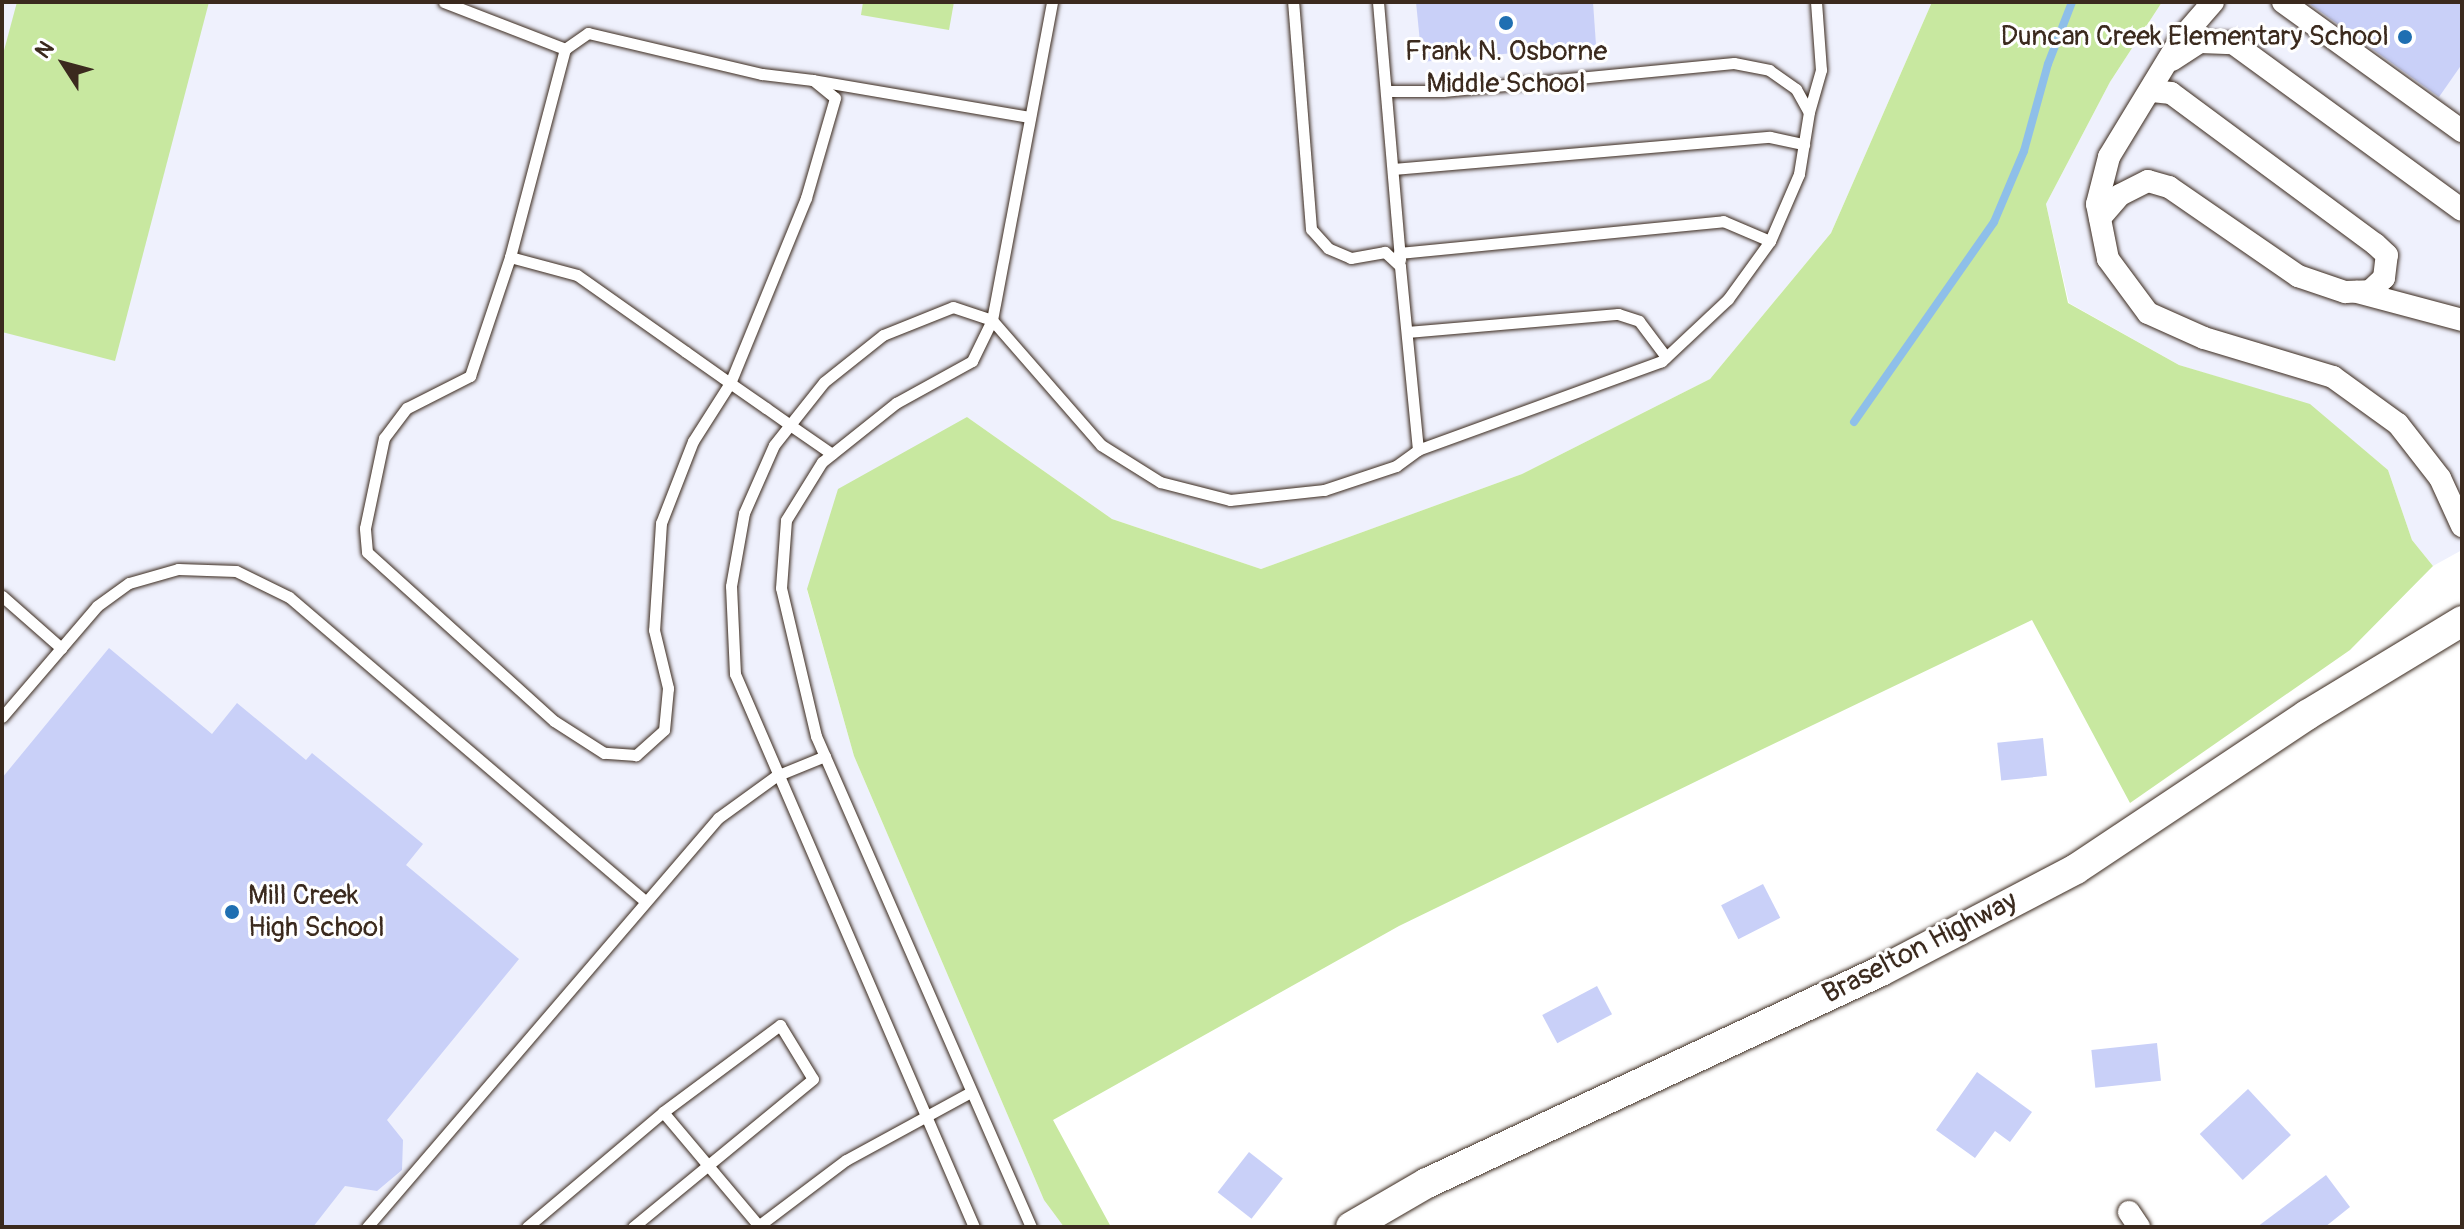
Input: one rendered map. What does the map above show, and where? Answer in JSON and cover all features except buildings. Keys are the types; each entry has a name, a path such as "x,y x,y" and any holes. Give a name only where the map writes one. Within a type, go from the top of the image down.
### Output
{"main road":[{"name":"Braselton Highway","path":"1351,1227 1427,1183 1881,971 2076,869 2307,715 2462,621"}],"street":[{"path":"2213,2 2180,40 2152,91 2109,157 2097,204 2108,259 2148,313 2204,338 2333,377 2398,424 2440,478 2462,526"},
{"path":"2283,2 2462,131"},
{"path":"2167,63 2200,42 2233,43 2462,210"},
{"path":"2152,91 2171,93 2387,255 2384,278 2370,291 2356,292"},
{"path":"2100,218 2120,195 2148,181 2169,187 2298,276 2462,320"}],"lane":[{"path":"444,2 565,49"},
{"path":"1031,1227 969,1093 825,756 792,649 781,588 786,520 832,454 896,403 972,361 992,320 1052,2"},
{"path":"1293,2 1311,229 1328,248 1351,258 1385,252 1400,260 1723,221 1770,241"},
{"path":"1378,2 1418,450"},
{"path":"974,1227 776,776 735,674 731,586 744,513 774,445 824,382 883,335 953,307 992,320 1101,445 1160,482 1230,500 1324,490 1396,466 1418,450 1666,357 1728,299 1770,241 1799,174 1809,112 1821,70 1816,2"},
{"path":"813,80 835,98 806,198 730,383 693,441 661,523 654,630 668,688 664,730 636,755 604,753 554,721 367,552 365,528 384,438 407,408 470,376 510,257 565,49 588,33 762,74 813,80 1030,117"},
{"path":"1386,91 1443,91 1734,63 1769,70 1796,89 1809,112"},
{"path":"1393,169 1770,137 1804,144"},
{"path":"510,257 577,275 832,454"},
{"path":"1407,332 1618,314 1639,321 1666,357"},
{"path":"2,717 97,606 153,573 210,567 262,581 289,597 645,901"},
{"path":"2,596 61,648"},
{"path":"367,1227 718,818 776,776 825,756"},
{"path":"527,1227 663,1112 780,1025 813,1079 633,1227"},
{"path":"663,1112 759,1226 846,1160 923,1115 969,1093"}],"shaded area":[{"path":"2,2 1932,2 1831,233 1710,379 1522,474 1261,569 1112,519 967,417 807,590 854,756 1044,1200 1064,1227 2,1227"},
{"path":"2162,2 2462,2 2462,550 2433,566 2412,540 2388,470 2310,405 2179,365 2069,303 2046,204 2110,82"}],"green space":[{"path":"17,2 209,2 115,361 2,332 2,58"},
{"path":"863,2 954,2 949,30 861,15"},
{"path":"1932,2 2162,2 2110,82 2046,204 2068,303 2179,365 2310,404 2388,470 2412,540 2433,566 2350,650 2130,803 2032,620 1740,760 1399,926 1053,1120 1111,1227 1064,1227 1044,1200 854,756 807,589 838,489 967,417 1112,519 1261,569 1522,474 1710,379 1831,233"}],"waterway":[{"path":"1854,422 1994,222 2024,151 2048,64 2072,2"}],"place":[{"name":"Frank N. Osborne Middle School","path":"1506,23"},
{"name":"Duncan Creek Elementary School","path":"2405,37"},
{"name":"Mill Creek High School","path":"232,912"}]}
